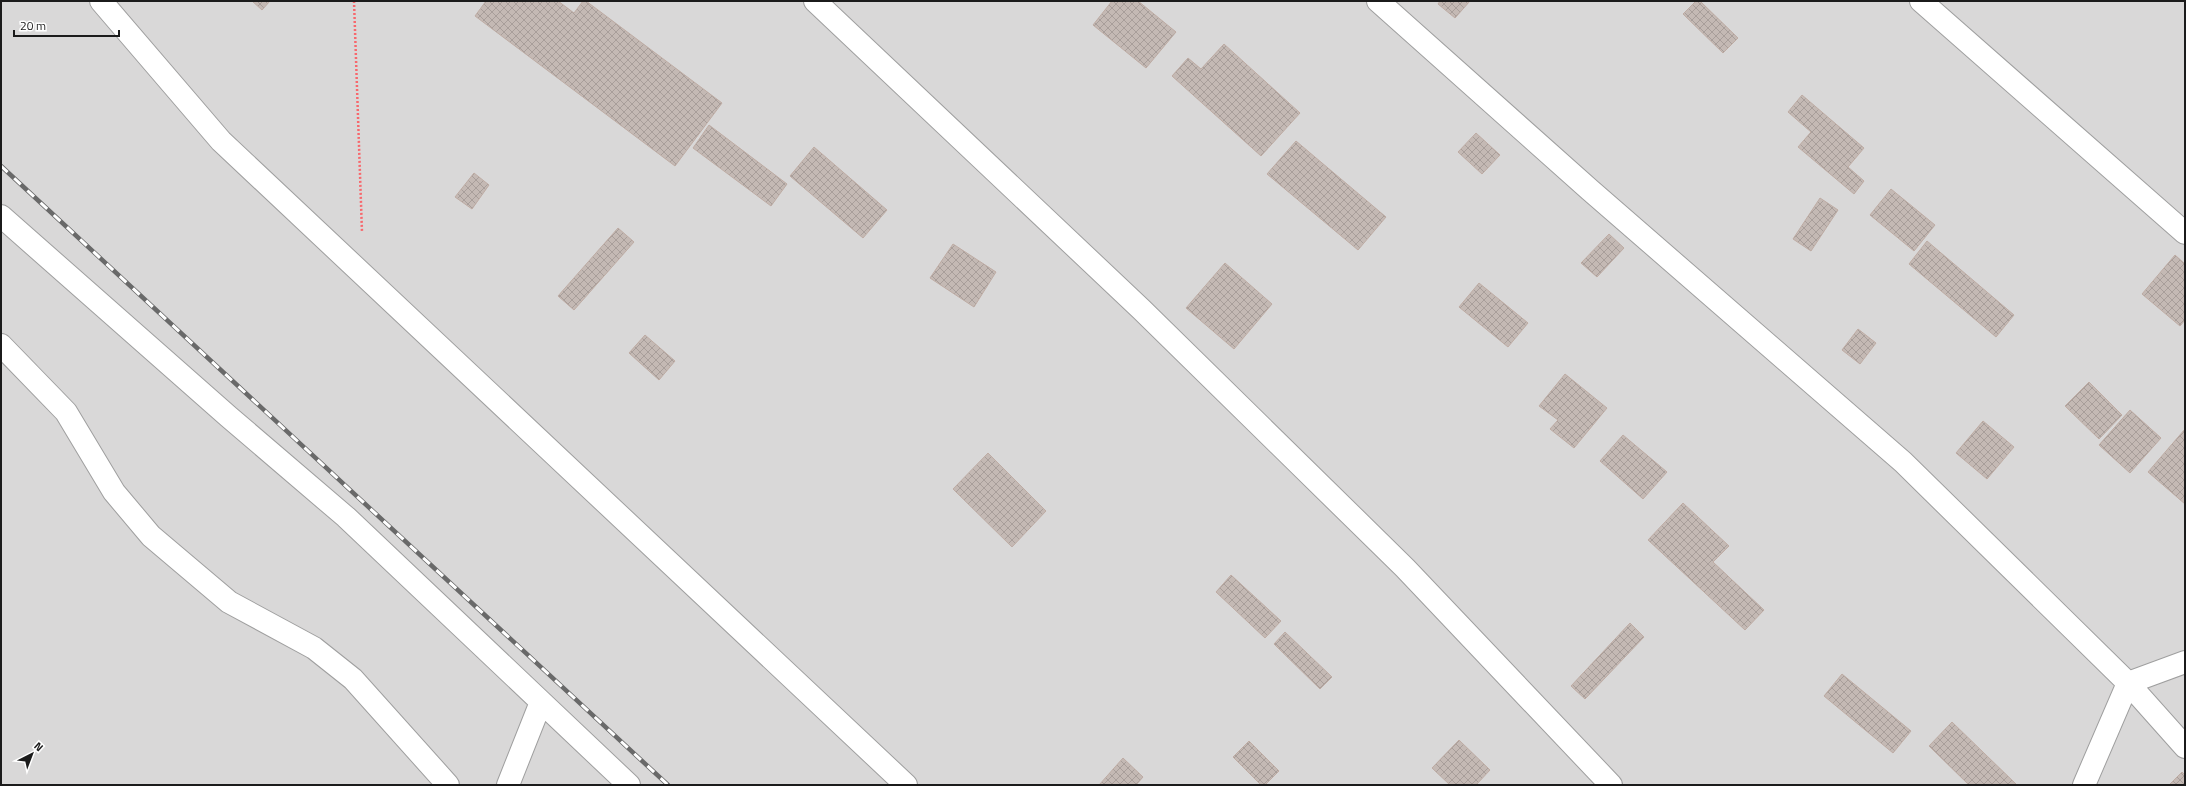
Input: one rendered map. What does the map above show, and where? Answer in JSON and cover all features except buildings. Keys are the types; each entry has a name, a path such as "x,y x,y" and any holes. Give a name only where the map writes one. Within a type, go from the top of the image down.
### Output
{"street":[{"path":"101,1 220,141 906,785"},
{"path":"815,1 1141,309 1405,568 1611,785"},
{"path":"1378,1 1590,190 1903,462 2128,683 2185,747"},
{"path":"1921,1 2185,232"},
{"path":"1,216 128,330 346,517 423,588 629,785"},
{"path":"1,345 66,412 114,492 151,536 229,602 314,648 353,679 448,785"},
{"path":"2084,785 2128,683 2185,662"},
{"path":"508,785 541,702"}],"path":[{"path":"354,1 363,276"}],"shaded area":[{"path":"1,1 2185,1 2185,785 1,785"}],"railway":[{"path":"1,166 668,785"}]}
